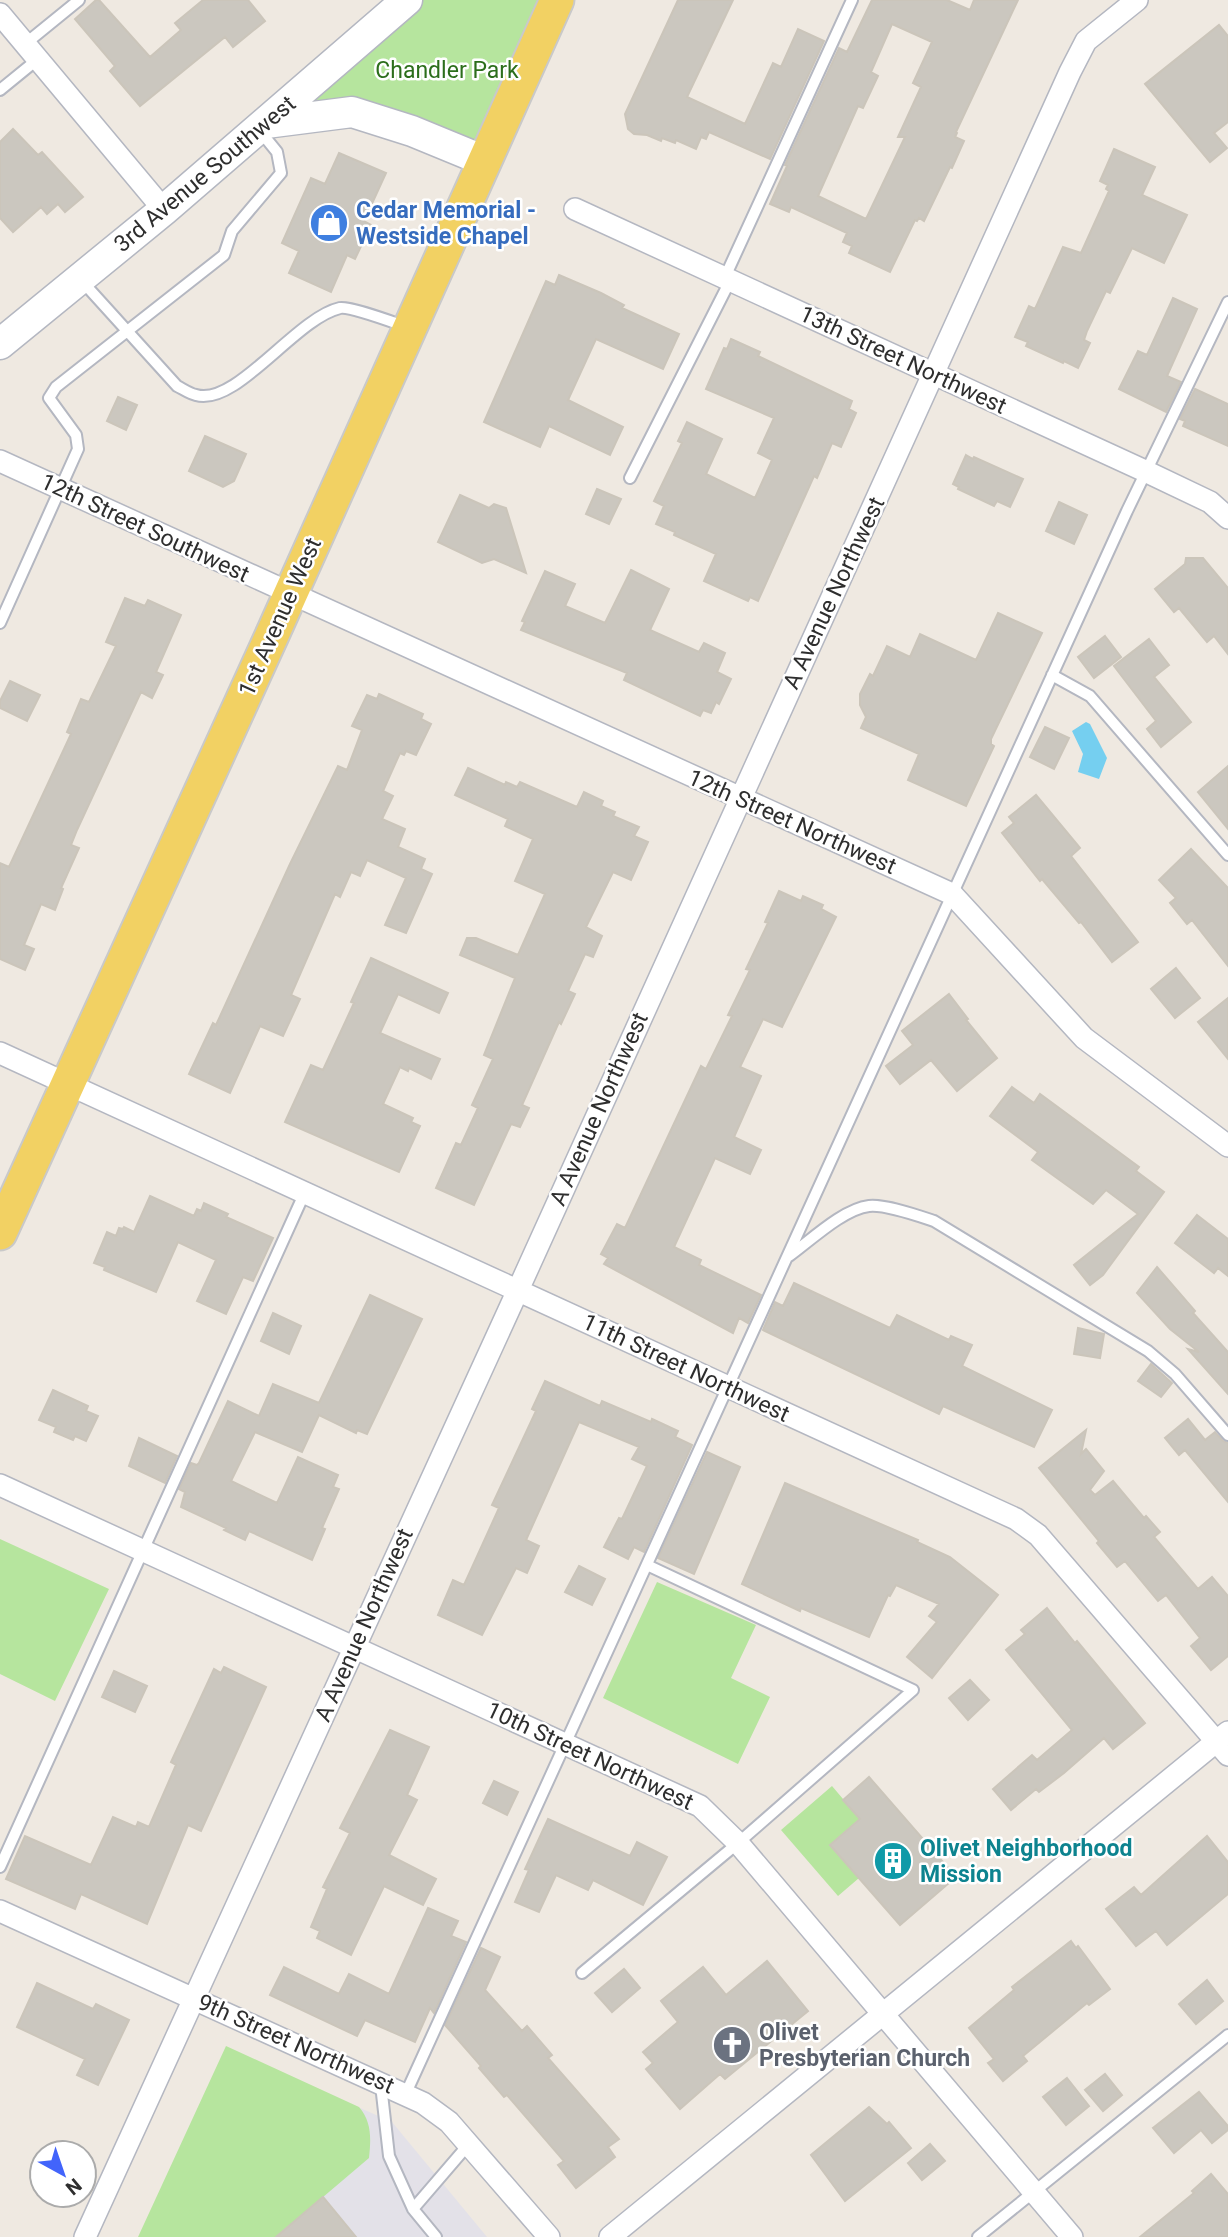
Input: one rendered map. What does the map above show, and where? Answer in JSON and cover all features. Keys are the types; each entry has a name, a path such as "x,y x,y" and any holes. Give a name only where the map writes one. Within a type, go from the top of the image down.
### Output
{"main road":[{"name":"3rd Avenue Southwest","path":"0,344 164,210 407,0"},
{"name":"1st Avenue West","path":"0,1233 291,594 557,0"},
{"path":"262,126 352,112 412,131 485,161"}],"street":[{"name":"A Avenue Northwest","path":"85,2237 934,375 1069,72 1086,41 1138,0"},
{"path":"1,16 164,210"},
{"name":"13th Street Northwest","path":"575,209 1145,471 1210,502 1228,518"},
{"name":"12th Street Southwest","path":"0,461 291,594"},
{"name":"12th Street Northwest","path":"291,594 953,894 1084,1038 1228,1146"},
{"name":"11th Street Northwest","path":"0,1053 1016,1519 1038,1535 1224,1743"},
{"name":"10th Street Northwest","path":"0,1485 700,1806 738,1843 1072,2237"},
{"path":"610,2237 1224,1743"},
{"name":"9th Street Northwest","path":"0,1912 406,2093 423,2103 449,2122 549,2237"}],"lane":[{"path":"0,90 79,0"},
{"path":"630,478 728,278 852,0"},
{"path":"0,623 78,449 76,435 49,398 56,387 224,255 232,231 281,173 277,152 262,126"},
{"path":"80,279 177,386 198,396 218,394 243,379 313,319 343,307 410,328"},
{"path":"406,2093 1145,471 1228,302"},
{"path":"1052,675 1090,696 1228,855"},
{"path":"0,1867 305,1192"},
{"path":"786,1258 845,1215 870,1206 903,1211 934,1221 1148,1351 1175,1374 1228,1435"},
{"path":"582,1973 738,1843 912,1689 647,1564"},
{"path":"978,2237 1228,2035"},
{"path":"381,2082 389,2156 413,2209 436,2237"},
{"path":"413,2209 468,2144"}],"shaded area":[{"path":"226,2049 392,2122 487,2237 139,2237"}],"green space":[{"name":"Chandler Park","path":"407,0 557,0 485,161 352,112 266,123"},
{"path":"0,1539 109,1589 55,1701 0,1674"},
{"path":"657,1582 756,1625 731,1678 770,1697 738,1764 603,1698"},
{"path":"832,1786 860,1819 831,1845 859,1878 838,1896 781,1830"},
{"path":"226,2046 359,2107 368,2125 369,2158 276,2237 138,2237"}],"water":[{"path":"1086,722 1090,724 1107,758 1099,779 1078,772 1083,754 1072,731"}],"building":[{"path":"99,0 150,57 181,30 175,23 203,0 248,0 265,21 233,47 225,37 140,106 110,71 115,66 75,19"},
{"path":"678,0 733,0 687,97 745,124 773,63 781,67 798,29 824,41 770,159 709,132 706,139 701,137 696,149 676,140 675,143 662,138 661,141 647,135 634,134 628,129 625,114"},
{"path":"872,0 947,0 970,10 974,0 1018,0 956,132 955,137 964,141 952,168 950,167 924,221 919,218 915,220 890,272 849,253 852,246 843,242 847,233 791,207 789,212 770,204 839,48 847,52","holes":["892,24 932,42 913,83 921,87 898,137 905,137 866,219 818,196 858,106 863,108 878,76 871,72"]},
{"path":"1219,25 1228,36 1228,122 1214,133 1227,148 1210,162 1145,84"},
{"path":"13,129 38,155 42,152 83,197 65,212 58,204 47,214 41,207 13,232 0,218 0,142"},
{"path":"1114,149 1155,167 1142,195 1187,215 1164,263 1132,248 1110,293 1106,291 1087,331 1084,340 1090,343 1078,368 1026,346 1028,342 1015,337 1029,306 1035,309 1063,247 1081,253 1109,191 1106,189 1108,185 1100,181"},
{"name":"Cedar Memorial - Westside Chapel","path":"339,153 386,173 364,221 371,225 355,259 347,255 331,292 289,273 299,251 282,243 311,178 325,184"},
{"path":"559,275 601,293 624,305 622,308 679,334 663,369 596,339 568,400 623,427 610,455 549,426 540,447 484,422 546,281 555,285"},
{"path":"1173,298 1197,309 1167,376 1181,382 1166,412 1119,389 1138,351 1147,355"},
{"path":"731,339 760,352 758,356 852,401 849,409 856,413 841,447 832,443 817,478 814,476 758,601 750,597 748,601 704,581 716,554 656,524 664,506 654,501 682,443 678,441 687,422 722,439 706,474 755,498 772,460 758,453 774,418 706,389 724,348 727,349"},
{"path":"1195,389 1228,404 1228,446 1183,426 1185,421 1180,419"},
{"path":"118,397 137,405 126,430 107,421"},
{"path":"205,436 246,454 234,481 223,487 189,471"},
{"path":"966,455 1023,479 1010,507 997,501 994,506 953,484"},
{"path":"597,489 621,499 609,524 586,514"},
{"path":"460,495 489,508 494,504 506,508 526,573 494,559 482,563 438,542"},
{"path":"1059,502 1087,515 1074,544 1046,531"},
{"path":"1186,558 1203,558 1228,588 1228,654 1214,636 1207,642 1179,608 1174,612 1155,589 1185,564"},
{"path":"631,570 669,589 650,630 699,652 704,643 725,653 717,672 731,679 719,704 716,702 711,713 703,710 700,716 624,680 627,673 521,630 525,622 522,621 545,571 575,584 565,606 605,623"},
{"path":"125,598 145,606 148,600 181,615 156,672 163,675 152,698 141,692 77,830 71,845 79,848 61,888 63,889 55,910 41,904 24,945 34,949 25,970 0,959 0,863 9,867 71,734 67,732 81,699 89,702 116,646 106,642"},
{"path":"998,613 1042,633 991,739 994,746 966,806 908,780 919,754 861,728 866,717 860,705 860,694 870,674 873,676 887,646 910,657 920,634 976,660"},
{"path":"1105,636 1121,657 1094,678 1078,657"},
{"path":"1149,639 1169,665 1154,677 1191,722 1161,747 1147,729 1156,721 1114,666"},
{"path":"10,681 40,695 27,721 0,708 0,701"},
{"path":"379,694 423,714 421,719 431,724 416,755 406,751 404,755 400,753 383,791 393,796 382,819 405,829 398,847 425,859 421,869 432,874 406,933 385,925 406,878 367,860 360,876 351,872 340,897 335,894 291,995 300,999 283,1036 260,1026 230,1093 189,1074 213,1023 216,1025 338,766 347,770 362,730 352,726 367,695 377,699"},
{"path":"1045,727 1069,738 1054,769 1030,757"},
{"path":"1228,766 1228,829 1198,792"},
{"path":"468,768 505,785 506,782 517,787 520,782 577,807 584,792 603,801 601,806 615,812 613,816 639,827 634,836 648,842 631,880 613,872 586,927 602,936 593,957 585,954 568,991 575,994 561,1024 559,1022 522,1105 529,1108 520,1127 511,1124 474,1205 436,1188 456,1143 461,1145 478,1108 472,1105 493,1059 484,1055 515,978 460,955 467,938 476,938 518,955 545,894 515,881 533,839 505,826 508,819 455,795"},
{"path":"1036,795 1080,848 1071,856 1138,942 1112,962 1081,922 1079,923 1042,879 1040,881 1002,833 1014,823 1009,817"},
{"path":"1191,849 1228,888 1228,966 1192,920 1187,924 1170,903 1176,898 1159,880"},
{"path":"779,891 801,901 803,896 823,905 821,909 836,917 782,1027 763,1019 740,1067 761,1076 734,1137 761,1150 750,1174 715,1158 674,1247 701,1260 699,1265 761,1295 748,1323 739,1318 733,1333 604,1264 608,1258 601,1254 617,1224 625,1228 701,1066 706,1069 732,1016 728,1015 750,970 746,969 768,923 765,922"},
{"path":"371,958 448,993 439,1013 398,994 380,1033 440,1059 431,1079 409,1068 408,1071 400,1067 383,1104 413,1118 411,1122 420,1126 399,1172 285,1122 311,1065 323,1070 354,1003 351,1002"},
{"path":"1176,968 1200,998 1175,1018 1151,989"},
{"path":"949,994 997,1058 957,1091 931,1060 900,1084 886,1066 913,1045 902,1031"},
{"path":"1228,998 1228,1059 1198,1022"},
{"path":"1012,1087 1034,1103 1040,1094 1139,1167 1136,1171 1164,1192 1103,1275 1090,1285 1074,1265 1138,1214 1106,1190 1093,1204 1032,1160 1038,1152 990,1116"},
{"path":"150,1196 194,1216 197,1209 201,1211 204,1203 228,1214 226,1217 273,1238 253,1281 243,1277 226,1314 197,1301 216,1260 178,1242 156,1292 104,1270 105,1267 94,1263 107,1232 116,1236 119,1228 124,1227 134,1232"},
{"path":"1197,1215 1228,1239 1228,1276 1218,1268 1214,1273 1175,1243"},
{"path":"1157,1267 1228,1352 1228,1394 1188,1349 1199,1352 1170,1329 1137,1293"},
{"path":"794,1283 890,1328 897,1315 949,1340 951,1336 972,1345 962,1366 1052,1410 1034,1447 943,1406 939,1414 763,1330 775,1302 783,1306"},
{"path":"370,1295 422,1319 367,1434 357,1430 356,1433 319,1415 302,1452 255,1432 231,1481 277,1503 298,1457 338,1475 333,1487 339,1489 312,1560 249,1531 245,1540 181,1507 185,1492 179,1489 191,1463 199,1463 228,1401 259,1416 273,1384 319,1403"},
{"path":"273,1313 301,1326 289,1354 261,1341"},
{"path":"1078,1328 1104,1334 1100,1358 1074,1354"},
{"path":"1151,1364 1172,1383 1161,1397 1138,1381"},
{"path":"545,1381 600,1406 602,1401 651,1422 652,1419 678,1431 675,1437 692,1445 644,1552 634,1547 628,1559 604,1547 619,1518 622,1519 647,1466 632,1459 639,1447 579,1422 526,1540 539,1546 527,1573 516,1568 482,1635 438,1615 453,1580 464,1585 499,1508 492,1505 536,1411 532,1409"},
{"path":"53,1390 88,1406 86,1411 98,1416 86,1441 75,1436 73,1440 54,1432 56,1427 39,1420"},
{"path":"1188,1419 1205,1440 1215,1432 1228,1443 1228,1502 1185,1450 1179,1455 1165,1438"},
{"path":"1086,1430 1081,1454 1086,1449 1104,1471 1090,1490 1095,1495 1113,1481 1144,1518 1146,1516 1160,1532 1154,1537 1198,1589 1212,1577 1228,1596 1228,1656 1211,1670 1191,1646 1200,1638 1166,1595 1158,1601 1125,1561 1117,1567 1039,1468"},
{"path":"139,1438 177,1456 165,1483 129,1466"},
{"path":"707,1452 740,1467 694,1574 658,1558"},
{"path":"785,1483 918,1540 917,1542 950,1557 998,1595 932,1678 907,1657 937,1622 929,1616 939,1604 896,1585 890,1596 888,1595 869,1637 801,1608 800,1611 742,1584"},
{"path":"579,1566 605,1579 592,1605 565,1592"},
{"path":"1047,1608 1145,1723 1113,1749 1104,1738 1064,1773 1039,1792 1036,1789 1011,1810 993,1789 1032,1755 1037,1760 1072,1730 1006,1650 1025,1634 1021,1630"},
{"path":"224,1667 266,1687 201,1831 188,1825 147,1924 81,1894 75,1909 6,1879 25,1836 91,1865 113,1817 136,1827 138,1822 149,1827 176,1765 171,1762 214,1669 221,1673"},
{"path":"114,1671 147,1686 135,1712 102,1697"},
{"path":"970,1680 989,1700 968,1720 949,1698"},
{"path":"390,1730 429,1747 407,1795 417,1800 389,1855 436,1879 423,1905 384,1886 351,1955 317,1938 320,1931 311,1927 327,1889 323,1887 350,1833 340,1828"},
{"name":"Olivet Neighborhood Mission","path":"869,1777 956,1877 900,1925 830,1845 860,1819 843,1800"},
{"path":"494,1781 518,1792 507,1815 483,1803"},
{"path":"548,1819 630,1856 637,1842 667,1857 643,1905 593,1880 588,1890 556,1875 539,1912 515,1902 529,1870 525,1869"},
{"path":"1207,1836 1228,1862 1228,1894 1167,1945 1156,1931 1136,1946 1106,1909 1134,1887 1141,1895"},
{"path":"428,1908 458,1921 451,1936 466,1942 434,2013 430,2008 415,2042 365,2020 357,2036 270,1995 284,1967 339,1994 349,1974 389,1994"},
{"path":"1071,1941 1076,1948 1078,1946 1110,1989 1089,2005 1087,2003 1023,2056 1027,2061 1003,2081 988,2063 994,2059 969,2028 1014,1990 1012,1987"},
{"path":"481,1948 500,1957 485,1990 522,2031 527,2026 552,2055 548,2058 619,2139 608,2147 615,2157 576,2188 558,2165 564,2161 507,2095 504,2097 445,2025"},
{"name":"Olivet Presbyterian Church","path":"767,1961 808,2011 725,2079 720,2074 680,2109 646,2069 653,2063 643,2052 678,2022 661,2001 703,1967 726,1995"},
{"path":"624,1969 640,1988 612,2012 595,1993"},
{"path":"1207,1980 1223,2001 1196,2024 1179,2004"},
{"path":"37,1983 93,2009 96,2004 129,2020 98,2085 77,2075 85,2059 17,2027"},
{"path":"1105,2074 1122,2095 1103,2111 1085,2090"},
{"path":"1067,2078 1089,2106 1066,2125 1043,2097"},
{"path":"1199,2092 1228,2126 1228,2130 1212,2143 1201,2130 1174,2153 1153,2128"},
{"path":"869,2107 887,2124 889,2122 911,2148 845,2201 811,2155"},
{"path":"930,2144 945,2161 922,2180 908,2163"},
{"path":"1211,2174 1228,2194 1228,2237 1140,2237 1194,2193 1192,2191"},
{"path":"323,2197 356,2237 276,2237"}],"place":[{"name":"Cedar Memorial - Westside Chapel","path":"329,223"},
{"name":"Olivet Neighborhood Mission","path":"893,1861"},
{"name":"Olivet Presbyterian Church","path":"732,2045"}]}
